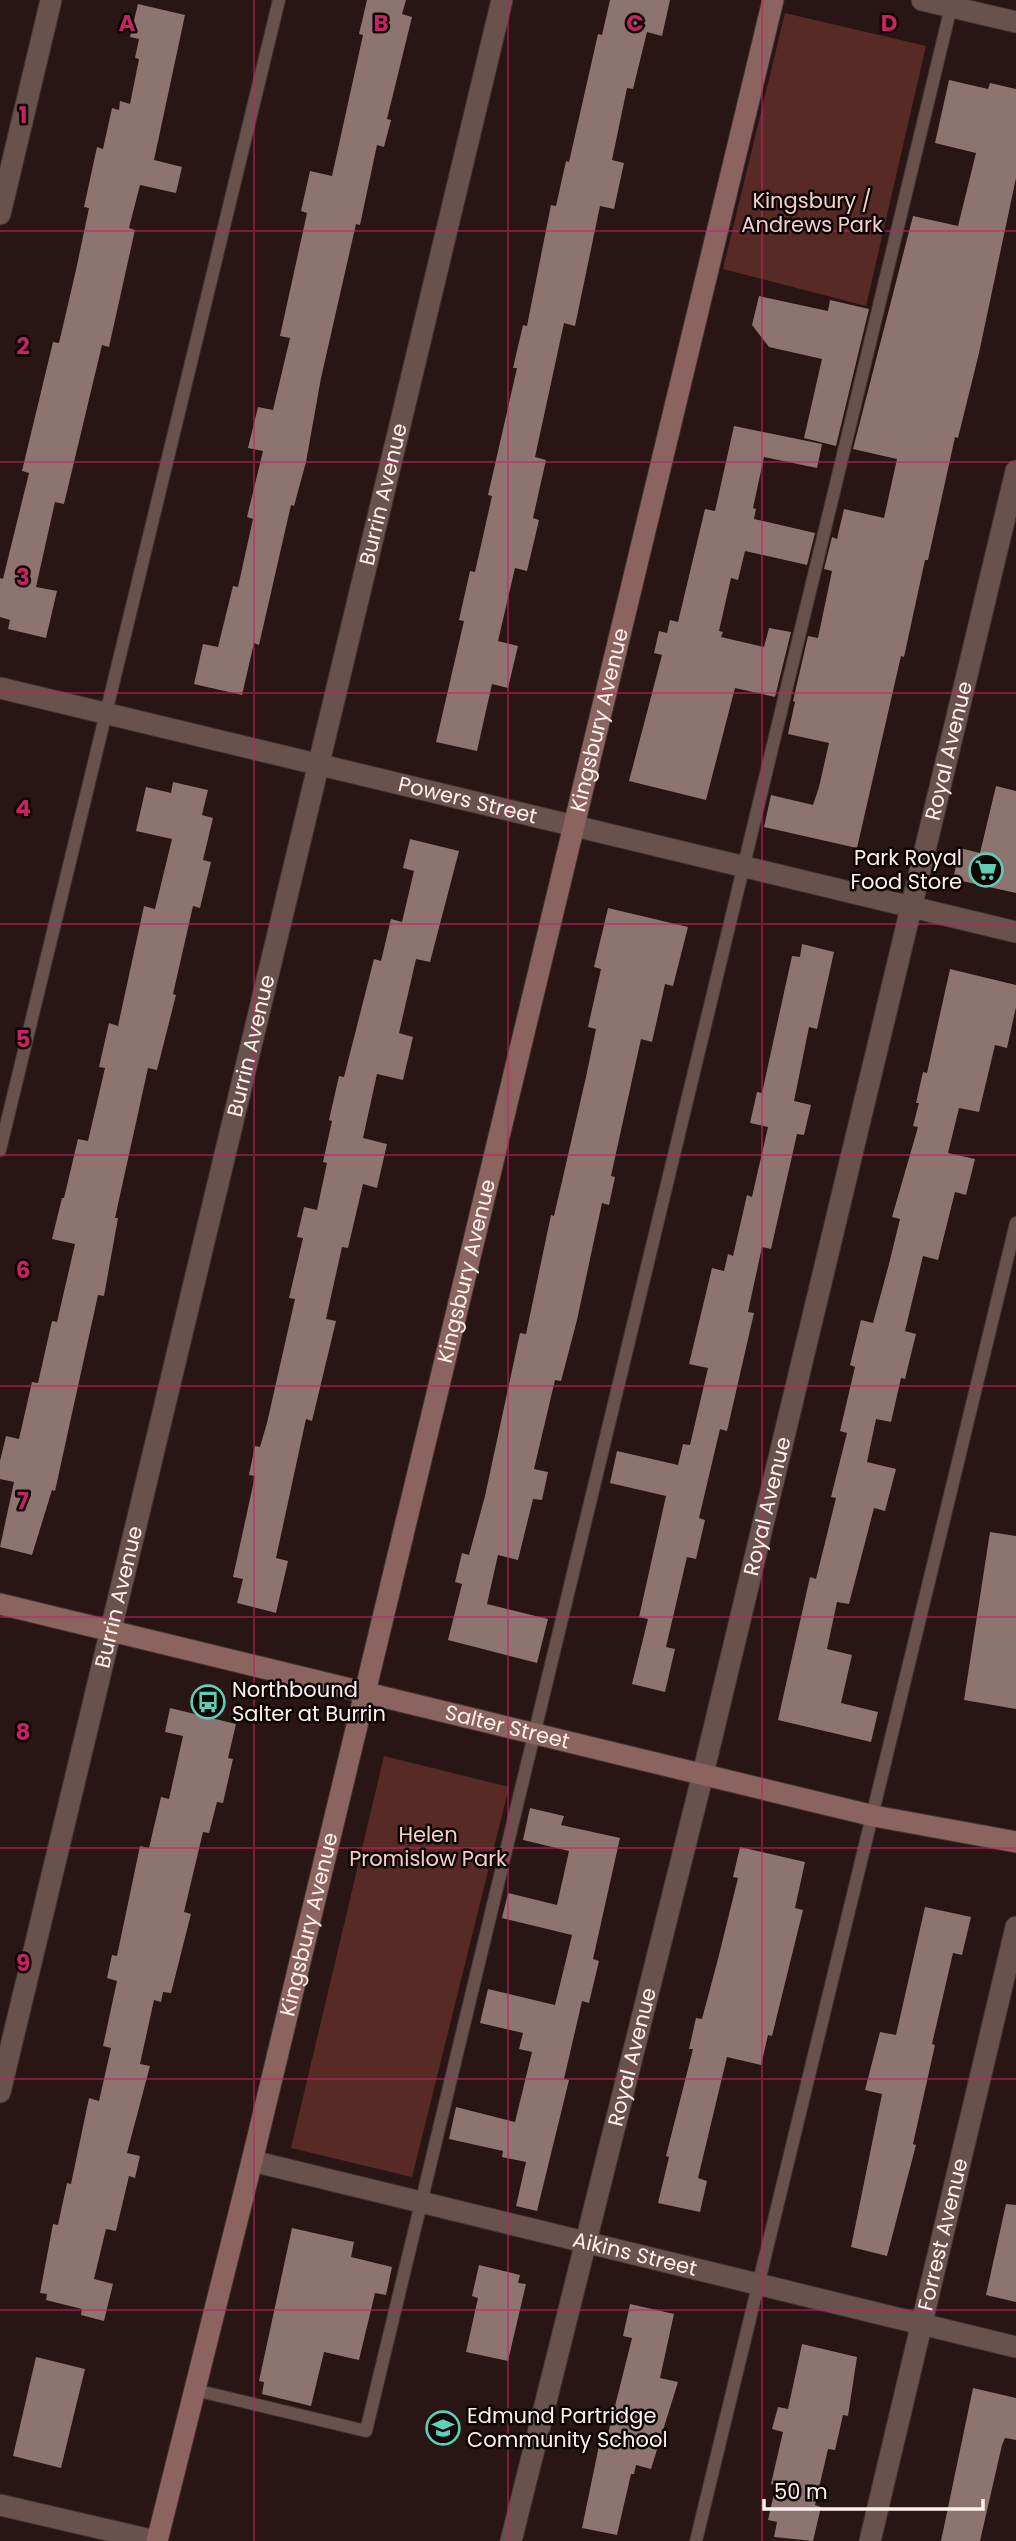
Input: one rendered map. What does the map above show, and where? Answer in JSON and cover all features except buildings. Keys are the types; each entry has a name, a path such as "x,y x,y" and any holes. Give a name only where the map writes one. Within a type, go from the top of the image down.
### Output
{"street":[{"path":"0,214 51,0"},
{"name":"Burrin Avenue","path":"0,2092 502,0"},
{"name":"Kingsbury Avenue","path":"156,2541 252,2161 773,0"},
{"path":"922,0 951,7 1008,13"},
{"name":"Royal Avenue","path":"511,2541 703,1774 909,906 1016,471"},
{"name":"Powers Street","path":"0,688 1016,932"},
{"name":"Salter Street","path":"0,1604 874,1816 1016,1842"},
{"name":"Forrest Avenue","path":"870,2541 1016,1927"},
{"name":"Aikins Street","path":"252,2161 1016,2347"},
{"path":"0,2505 156,2541"}],"lane":[{"path":"0,1150 279,0"},
{"path":"195,2390 366,2431 419,2202 536,1734 951,7"},
{"path":"696,2541 1016,1223"}],"green space":[{"name":"Kingsbury / Andrews Park","path":"785,13 926,46 866,306 723,269"},
{"name":"Helen Promislow Park","path":"384,1756 509,1787 412,2177 291,2148"}],"place":[{"name":"Park Royal Food Store","path":"986,870"},
{"name":"Northbound Salter at Burrin","path":"208,1702"},
{"name":"Edmund Partridge Community School","path":"443,2428"}]}
